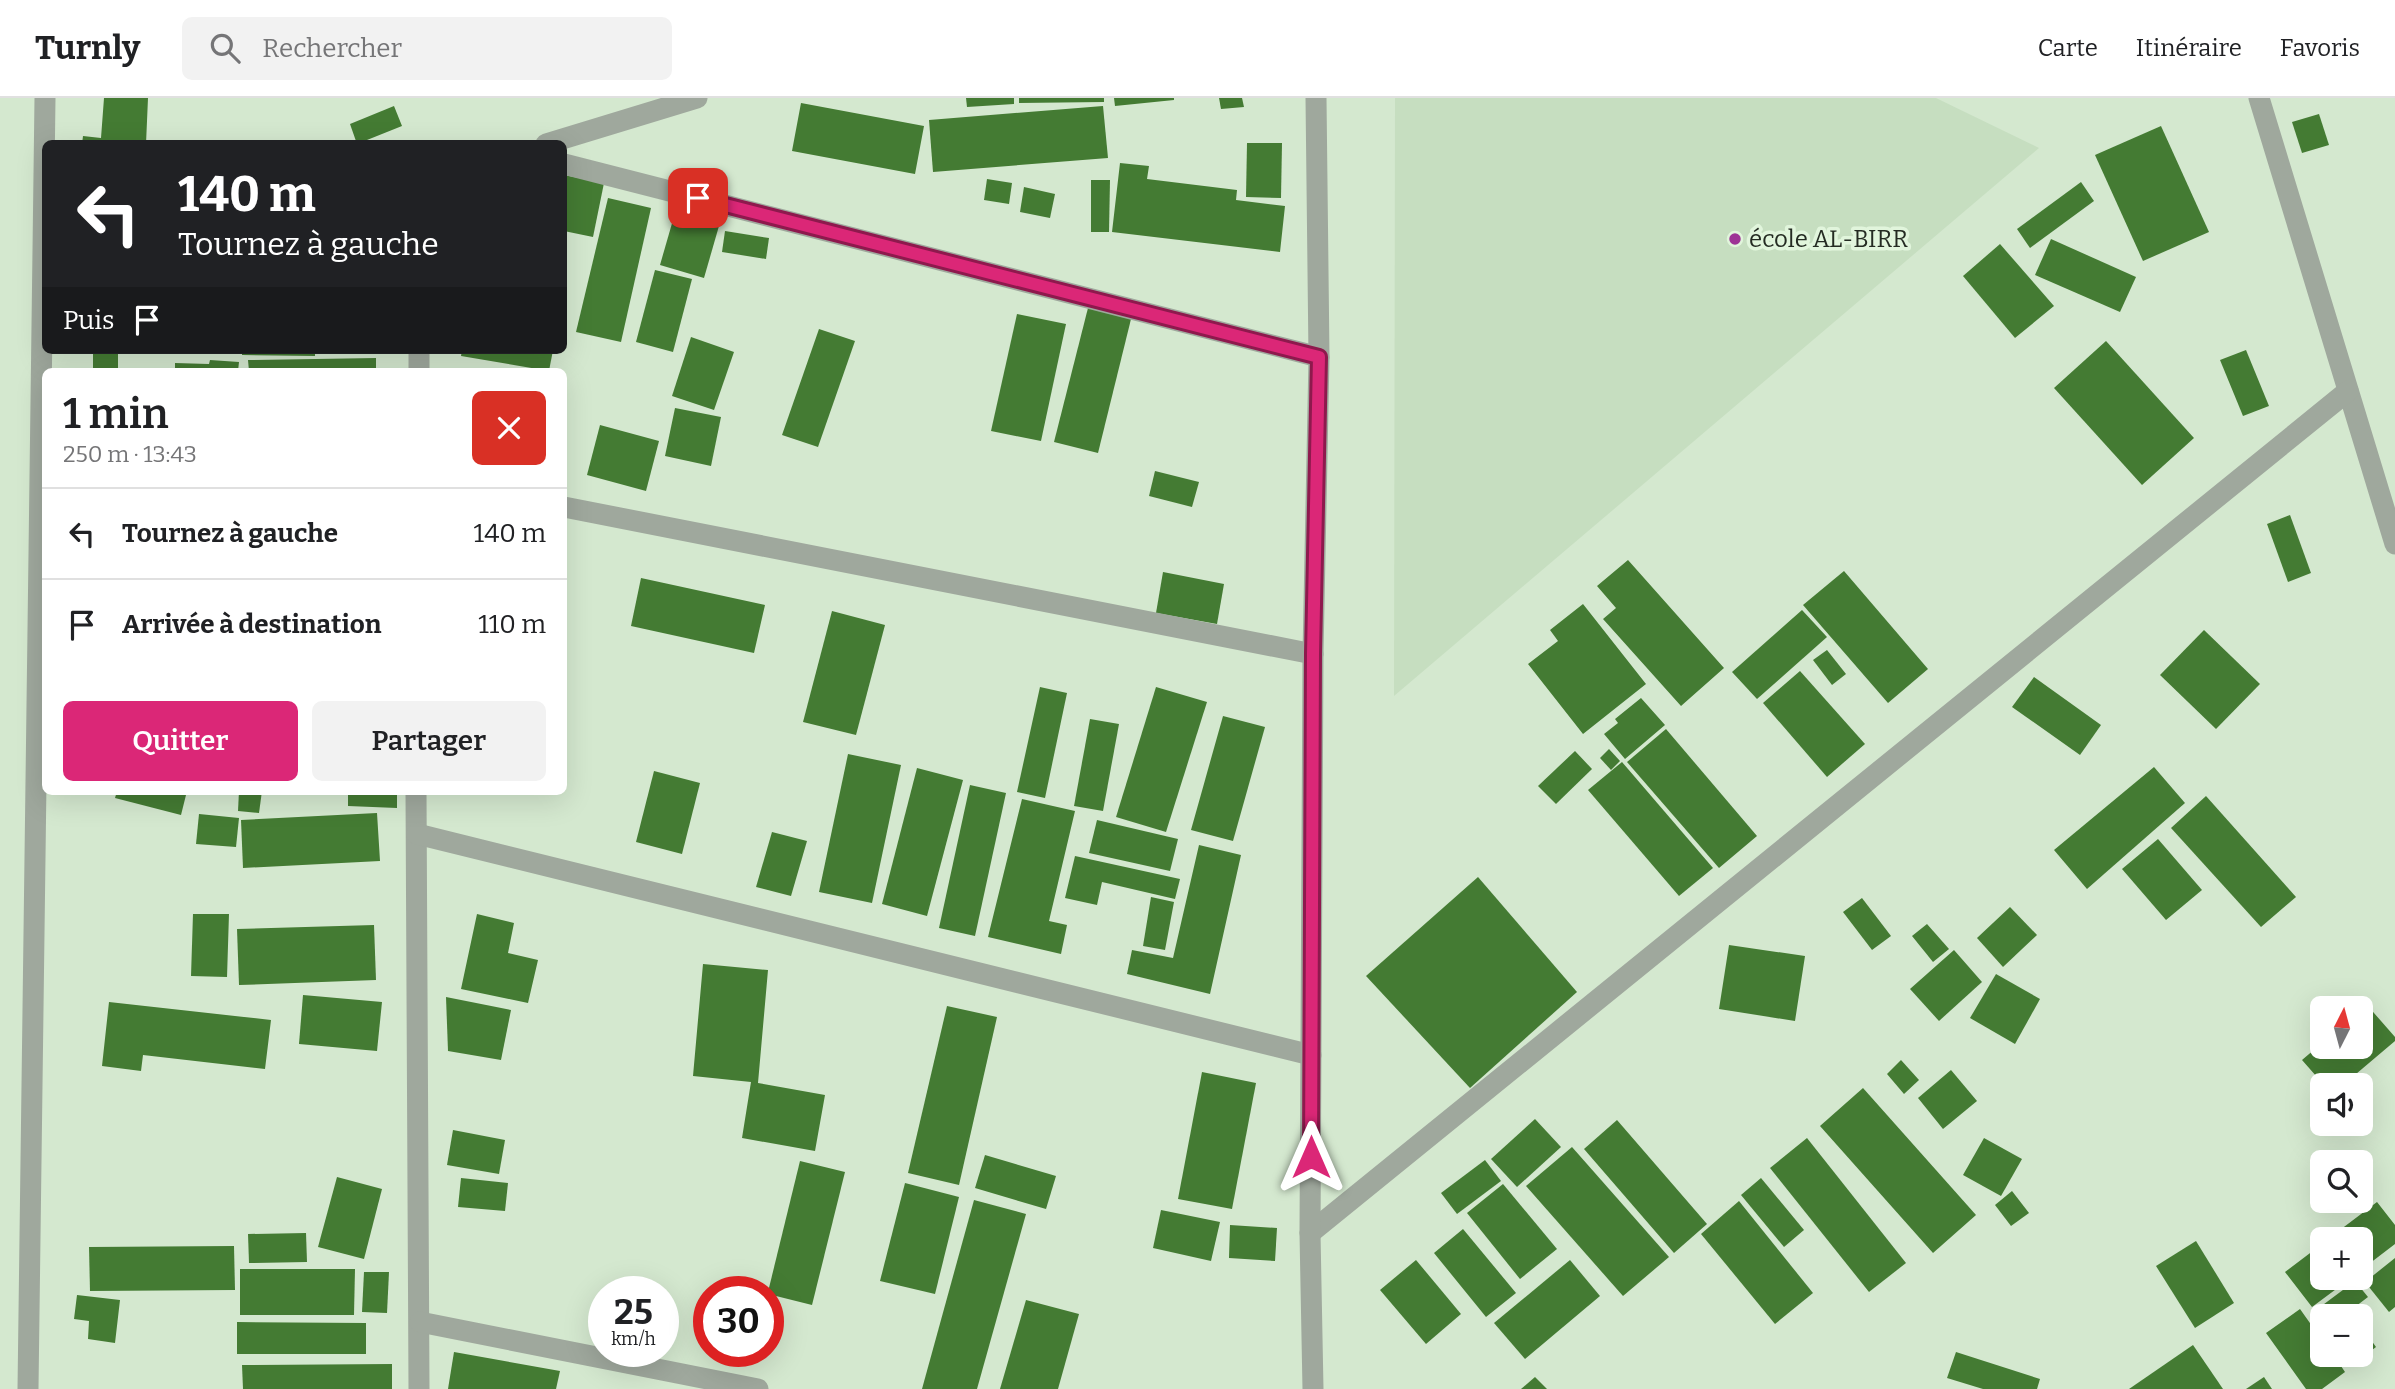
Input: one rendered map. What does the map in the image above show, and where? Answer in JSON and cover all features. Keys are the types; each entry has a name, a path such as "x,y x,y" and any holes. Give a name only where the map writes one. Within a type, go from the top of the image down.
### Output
{"street":[{"path":"45,98 45,140"},
{"path":"559,140 697,98"},
{"path":"1313,1389 1310,1233 1313,654 1319,357 1316,98"},
{"path":"2259,98 2395,544"},
{"path":"567,165 1319,357"},
{"path":"1310,1233 2348,391"},
{"path":"28,1389 42,432"},
{"path":"567,508 1313,654"},
{"path":"416,795 419,1389"},
{"path":"416,834 1311,1055"},
{"path":"420,1322 758,1389"}],"shaded area":[{"path":"1395,98 1936,98 2039,148 1394,696"}],"building":[{"path":"104,98 148,98 146,140 82,140 83,136 101,138"},
{"path":"966,98 1014,98 1014,104 967,107"},
{"path":"1019,98 1104,98 1104,102 1019,103"},
{"path":"1114,98 1174,98 1174,100 1115,106"},
{"path":"1219,98 1242,98 1244,107 1221,109"},
{"path":"801,103 924,126 915,174 792,151"},
{"path":"394,106 402,126 367,140 356,140 350,124"},
{"path":"1103,106 1108,158 933,172 929,120"},
{"path":"2319,114 2329,145 2302,153 2292,122"},
{"path":"2161,126 2209,232 2143,261 2095,155"},
{"path":"1247,143 1282,143 1281,198 1246,197"},
{"path":"1120,163 1149,166 1147,179 1237,190 1236,200 1285,206 1280,252 1112,232"},
{"path":"567,176 604,183 593,237 567,232"},
{"path":"987,179 1012,183 1009,204 984,200"},
{"path":"1091,180 1110,180 1109,232 1091,232"},
{"path":"2081,182 2094,201 2030,248 2017,229"},
{"path":"1024,187 1055,194 1050,218 1020,212"},
{"path":"608,198 651,208 621,342 576,332"},
{"path":"677,206 721,219 704,278 660,265"},
{"path":"725,231 769,238 766,259 722,252"},
{"path":"2051,239 2136,277 2120,312 2035,275"},
{"path":"2000,244 2054,306 2015,338 1963,276"},
{"path":"655,270 692,279 673,352 636,342"},
{"path":"1089,304 1132,315 1098,453 1054,442"},
{"path":"1017,314 1066,324 1041,441 991,431"},
{"path":"819,329 855,341 818,447 782,435"},
{"path":"691,337 734,352 714,410 672,396"},
{"path":"2106,341 2194,438 2142,485 2054,388"},
{"path":"2246,350 2269,406 2243,416 2220,360"},
{"path":"93,354 118,354 118,368 93,368"},
{"path":"315,354 315,356 242,355"},
{"path":"552,354 550,368 531,368 461,356"},
{"path":"376,358 376,368 249,368 248,360"},
{"path":"210,360 239,362 238,368 175,368 175,363 209,364"},
{"path":"675,408 721,417 711,466 665,456"},
{"path":"600,425 659,441 646,491 587,475"},
{"path":"1155,471 1199,482 1192,507 1149,496"},
{"path":"2290,515 2311,573 2288,582 2267,524"},
{"path":"1628,560 1724,668 1681,706 1603,619 1616,608 1597,586"},
{"path":"1844,571 1928,669 1888,703 1803,605"},
{"path":"1163,572 1224,584 1217,624 1156,613"},
{"path":"641,578 765,605 754,653 631,626"},
{"path":"1583,604 1646,684 1583,734 1528,664 1558,641 1550,630"},
{"path":"1802,610 1827,637 1757,699 1732,672"},
{"path":"832,611 885,625 856,735 803,722"},
{"path":"2204,630 2260,684 2216,729 2160,675"},
{"path":"1827,650 1846,674 1832,685 1813,660"},
{"path":"1800,671 1865,744 1827,777 1763,703"},
{"path":"2034,677 2101,725 2080,755 2012,707"},
{"path":"1040,687 1067,693 1045,798 1017,792"},
{"path":"1156,687 1207,702 1166,832 1116,817"},
{"path":"1641,698 1665,725 1625,759 1604,734 1618,723 1615,719"},
{"path":"1223,716 1265,727 1233,841 1191,830"},
{"path":"1090,719 1119,724 1103,811 1074,806"},
{"path":"1666,729 1757,836 1719,868 1627,762"},
{"path":"1609,749 1620,761 1611,770 1600,758"},
{"path":"1575,751 1592,769 1556,804 1538,786"},
{"path":"848,754 901,765 872,903 819,892"},
{"path":"1622,762 1713,868 1679,896 1588,790"},
{"path":"2154,767 2185,803 2087,889 2054,850"},
{"path":"917,768 963,780 927,916 882,904"},
{"path":"654,771 700,783 682,854 636,842"},
{"path":"970,785 1006,793 975,936 939,928"},
{"path":"116,795 186,795 181,815 115,798"},
{"path":"239,795 261,795 259,813 238,811"},
{"path":"348,795 397,795 397,808 348,806"},
{"path":"2206,796 2296,897 2261,927 2171,828"},
{"path":"1022,799 1075,811 1049,921 1067,925 1061,954 988,937"},
{"path":"377,813 380,861 243,868 241,820"},
{"path":"199,814 239,818 236,847 196,844"},
{"path":"1097,820 1178,839 1170,871 1089,853"},
{"path":"772,832 807,841 791,896 756,887"},
{"path":"2158,839 2202,890 2166,920 2122,869"},
{"path":"1199,845 1241,855 1210,994 1127,974 1132,950 1173,958"},
{"path":"1075,856 1180,879 1175,899 1102,882 1097,905 1065,898"},
{"path":"1478,877 1577,992 1470,1088 1366,976"},
{"path":"1151,897 1174,902 1165,950 1143,946"},
{"path":"1862,898 1891,936 1872,950 1843,912"},
{"path":"2010,907 2037,935 2003,967 1977,938"},
{"path":"193,914 229,914 227,977 191,976"},
{"path":"477,914 514,923 508,953 538,960 528,1003 461,989"},
{"path":"1927,924 1949,949 1933,962 1912,936"},
{"path":"374,925 376,980 239,985 237,929"},
{"path":"1729,945 1805,956 1795,1021 1719,1009"},
{"path":"1954,950 1982,982 1939,1021 1910,989"},
{"path":"703,964 768,970 758,1083 825,1095 815,1151 742,1138 751,1082 693,1076"},
{"path":"1996,974 2040,999 2015,1044 1970,1018"},
{"path":"303,995 382,1002 377,1051 299,1044"},
{"path":"446,997 511,1010 501,1060 448,1051"},
{"path":"109,1002 271,1020 265,1069 143,1055 141,1071 102,1066"},
{"path":"947,1006 997,1017 959,1185 908,1173"},
{"path":"2373,1012 2395,1037 2395,1041 2357,1073 2313,1073 2302,1060 2310,1053 2310,1059 2373,1059"},
{"path":"1901,1060 1919,1080 1904,1094 1887,1074"},
{"path":"1951,1070 1977,1101 1943,1129 1918,1098"},
{"path":"1202,1072 1256,1083 1232,1209 1178,1199"},
{"path":"1863,1088 1976,1215 1933,1253 1820,1126"},
{"path":"1535,1119 1561,1147 1517,1187 1491,1159"},
{"path":"1617,1120 1707,1224 1674,1253 1584,1149"},
{"path":"453,1130 505,1140 499,1174 447,1165"},
{"path":"1807,1138 1906,1263 1869,1292 1770,1168"},
{"path":"1984,1138 2022,1159 2001,1196 1963,1175"},
{"path":"1572,1147 1669,1257 1623,1296 1526,1186"},
{"path":"985,1155 1056,1176 1046,1209 975,1188"},
{"path":"1485,1160 1501,1181 1457,1214 1441,1193"},
{"path":"800,1161 845,1172 812,1305 784,1298 784,1276 772,1276"},
{"path":"337,1177 382,1189 364,1259 318,1247"},
{"path":"461,1178 508,1183 505,1211 458,1207"},
{"path":"1761,1178 1804,1230 1784,1247 1741,1195"},
{"path":"905,1183 959,1197 935,1294 880,1281"},
{"path":"1503,1184 1557,1249 1520,1279 1467,1213"},
{"path":"2012,1191 2029,1213 2011,1226 1995,1205"},
{"path":"974,1200 1026,1214 977,1389 922,1389"},
{"path":"1739,1201 1813,1293 1775,1324 1701,1234"},
{"path":"2377,1202 2395,1225 2395,1244 2373,1261 2373,1227 2344,1227 2362,1213 2373,1213 2373,1205"},
{"path":"1161,1210 1220,1222 1211,1261 1153,1248"},
{"path":"1230,1225 1277,1228 1275,1261 1229,1258"},
{"path":"1463,1229 1516,1293 1486,1317 1434,1253"},
{"path":"306,1233 307,1262 249,1263 248,1234"},
{"path":"2196,1241 2234,1303 2195,1328 2156,1266"},
{"path":"234,1246 235,1290 90,1291 89,1247"},
{"path":"2310,1253 2310,1290 2335,1290 2316,1304 2310,1304 2285,1272"},
{"path":"2395,1258 2395,1307 2389,1312 2371,1290 2373,1276"},
{"path":"1416,1260 1461,1314 1426,1344 1380,1290"},
{"path":"1570,1260 1600,1296 1525,1359 1494,1323"},
{"path":"240,1269 355,1269 354,1315 240,1315"},
{"path":"364,1272 389,1272 387,1313 362,1312"},
{"path":"2343,1290 2362,1290 2368,1297 2359,1304 2324,1304"},
{"path":"77,1295 120,1300 115,1343 88,1339 89,1321 74,1319"},
{"path":"1026,1300 1079,1314 1058,1389 1000,1389"},
{"path":"2300,1309 2310,1323 2310,1367 2342,1367 2345,1372 2322,1389 2306,1389 2266,1333"},
{"path":"237,1322 366,1323 366,1354 237,1354"},
{"path":"2193,1345 2223,1389 2129,1389"},
{"path":"454,1352 560,1371 556,1389 448,1389"},
{"path":"1956,1352 2040,1379 2037,1389 1983,1389 1947,1378"},
{"path":"392,1364 392,1389 243,1389 242,1365"},
{"path":"1535,1377 1547,1389 1521,1389"},
{"path":"2264,1377 2272,1389 2246,1389"}],"place":[{"name":"école AL-BIRR","path":"1735,239"}],"route":[{"path":"698,198 1319,357 1313,654 1311,1157"}]}
